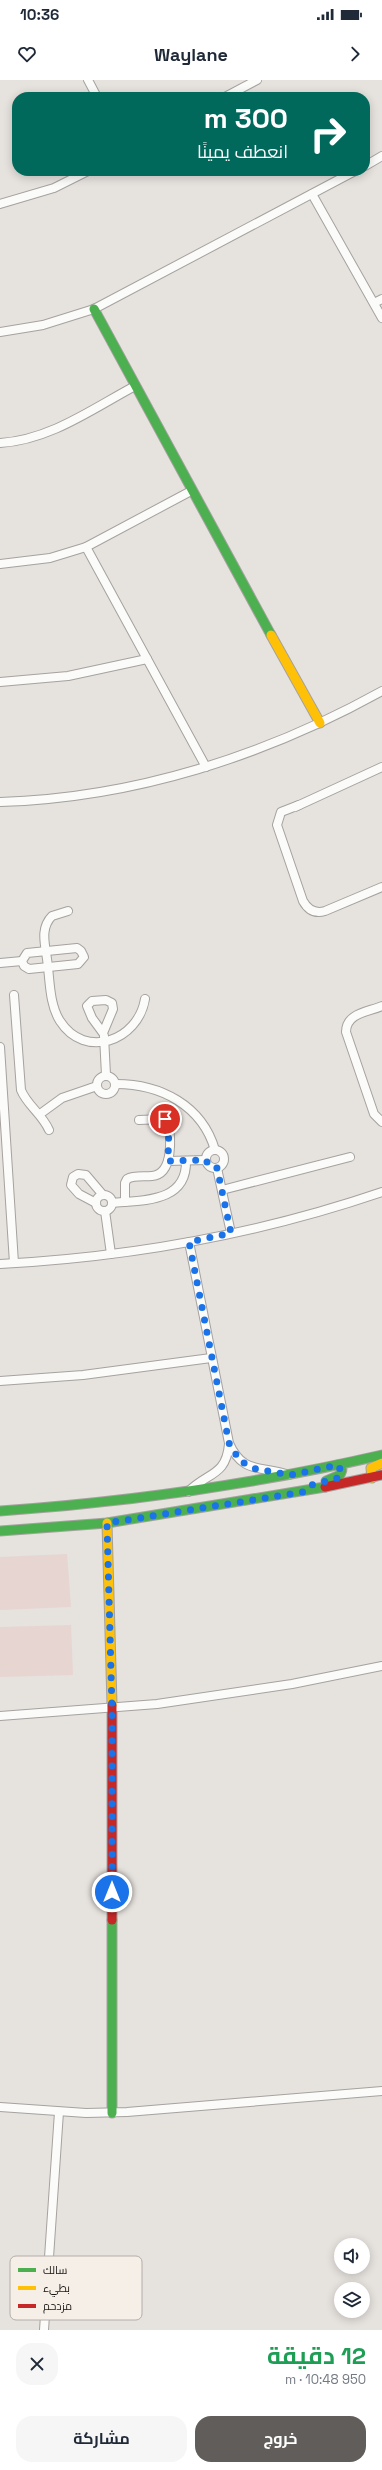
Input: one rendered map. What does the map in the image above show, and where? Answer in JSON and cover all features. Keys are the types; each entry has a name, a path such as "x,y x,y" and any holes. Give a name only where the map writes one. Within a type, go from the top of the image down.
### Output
{"street":[{"path":"88,80 94,92"},
{"path":"234,92 257,80"},
{"path":"370,163 382,156"},
{"path":"0,204 54,188 78,176"},
{"path":"0,332 44,325 94,309 346,176"},
{"path":"312,194 382,318"},
{"path":"374,303 382,299"},
{"path":"94,309 191,491 320,723"},
{"path":"0,443 26,440 44,435 135,386"},
{"path":"0,564 50,558 86,547 191,491"},
{"path":"86,547 206,767"},
{"path":"0,682 68,676 147,659"},
{"path":"0,802 71,796 120,788 206,767 262,748 320,723 382,691"},
{"path":"382,767 299,805 283,818 282,838 300,890 306,900 314,906 335,907 382,886"},
{"path":"68,911 55,914 46,923 44,931 52,1003 61,1023 76,1036 90,1041 104,1042 124,1034 135,1025 142,1013 145,999"},
{"path":"77,948 84,955 83,959 78,964 29,969 24,966 22,961 27,953 46,951 77,948"},
{"path":"0,963 22,961"},
{"path":"14,994 20,1085 25,1098 40,1114 49,1130"},
{"path":"382,1006 353,1016 347,1023 346,1032 376,1118 382,1122"},
{"path":"103,1033 106,1076"},
{"path":"0,1047 2,1116 14,1263"},
{"path":"40,1114 62,1098 97,1086 100,1079 106,1076 114,1079 116,1084 113,1092 107,1094 102,1093 97,1086"},
{"path":"116,1084 135,1084 154,1089 180,1102 201,1120 209,1134 214,1150"},
{"path":"371,1104 382,1117"},
{"path":"126,1202 124,1183 127,1179 156,1176 164,1170 168,1161 168,1121 163,1119 139,1120"},
{"path":"214,1150 220,1151 223,1156 223,1162 217,1168 209,1166 206,1160 207,1154 214,1150"},
{"path":"222,1190 350,1157"},
{"path":"168,1161 206,1160"},
{"path":"112,1203 160,1198 170,1194 182,1182 186,1161"},
{"path":"217,1168 231,1233"},
{"path":"78,1174 86,1175 103,1195 111,1198 112,1203 110,1209 105,1211 97,1208 96,1203 74,1190 71,1185 73,1177 78,1174"},
{"path":"0,1264 70,1260 189,1242 322,1211 382,1192"},
{"path":"96,1203 98,1198 103,1195"},
{"path":"105,1211 111,1254"},
{"path":"189,1242 229,1443 236,1456 245,1464 290,1475"},
{"path":"0,1381 90,1374 211,1358"},
{"path":"188,1492 219,1470 226,1460 229,1443"},
{"path":"0,1511 86,1504 188,1492 290,1475 382,1455"},
{"path":"372,1478 370,1473 371,1468 382,1463"},
{"path":"303,1492 311,1485 340,1477 342,1470 338,1465"},
{"path":"0,1531 107,1523 303,1492 382,1475"},
{"path":"107,1523 112,1709 112,2113"},
{"path":"0,1716 112,1709 247,1692 382,1666"},
{"path":"0,2107 60,2112 112,2113 382,2090"},
{"path":"49,2256 60,2112"},
{"path":"44,2330 45,2320"}],"shaded area":[{"path":"67,1554 71,1607 0,1610 0,1557"},
{"path":"71,1625 73,1675 0,1677 0,1627"}],"traffic: fast":[{"path":"94,309 271,635"},
{"path":"0,1511 96,1503 240,1483 287,1475 382,1455"},
{"path":"326,1481 340,1475 342,1470 338,1465"},
{"path":"0,1531 107,1523 325,1487"},
{"path":"112,1920 112,2113"}],"traffic: slow":[{"path":"271,635 320,723"},
{"path":"372,1478 371,1468 382,1463"},
{"path":"107,1523 112,1705"}],"traffic: jam":[{"path":"325,1487 382,1475"},
{"path":"112,1705 112,1920"}],"route":[{"path":"112,1892 112,1709 107,1523 303,1492 311,1485 338,1478 342,1475 342,1470 338,1465 290,1475 276,1471 256,1469 240,1461 233,1452 229,1443 211,1358 189,1242 231,1233 217,1168 209,1166 206,1160 168,1161 169,1123 165,1119"}]}
